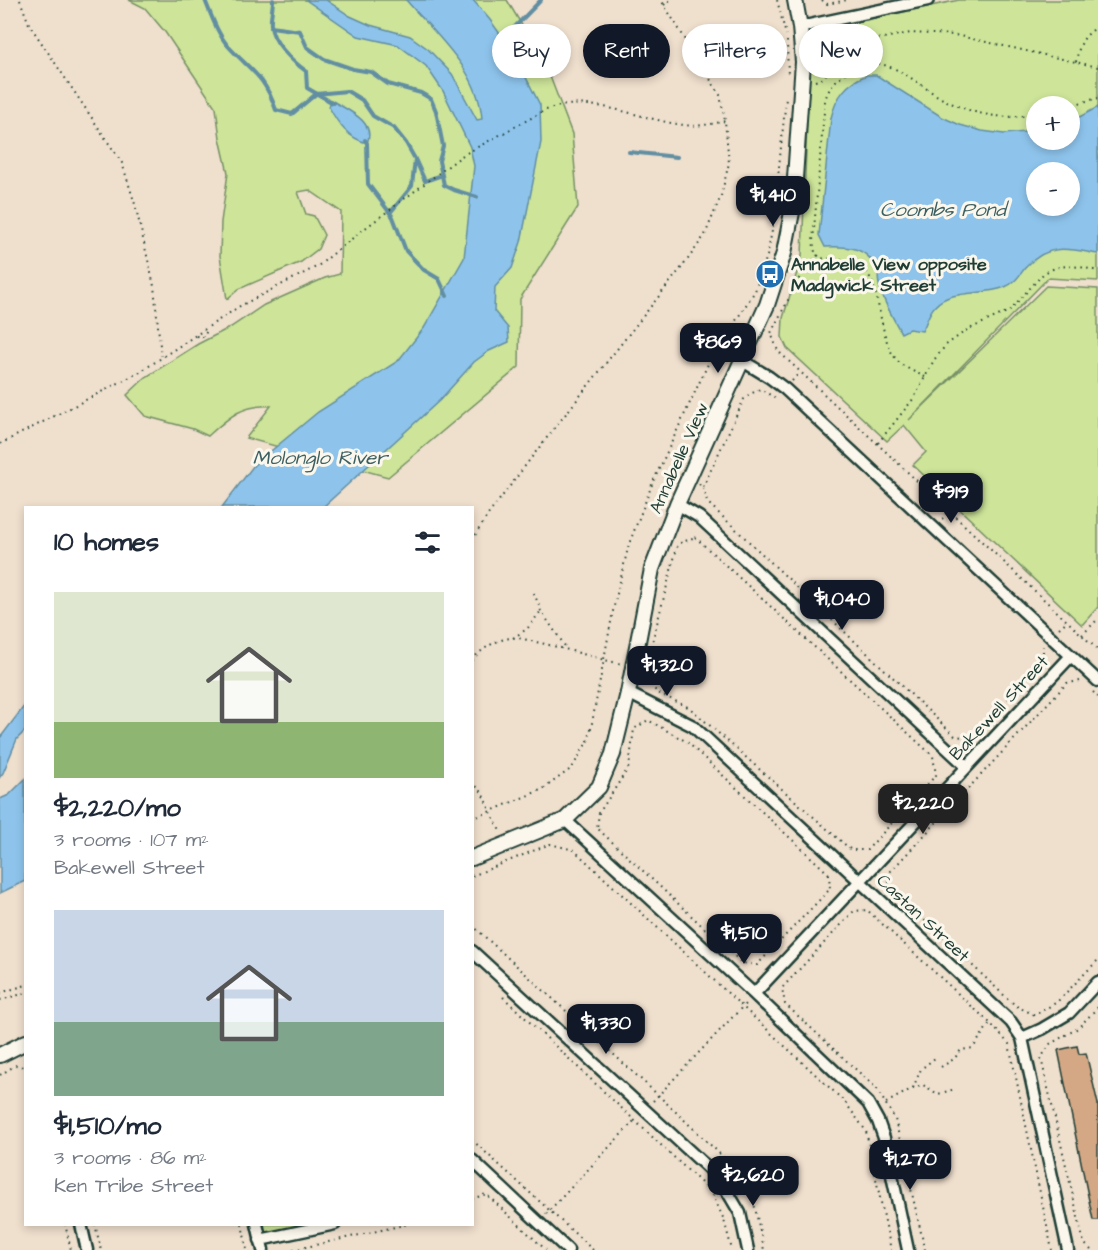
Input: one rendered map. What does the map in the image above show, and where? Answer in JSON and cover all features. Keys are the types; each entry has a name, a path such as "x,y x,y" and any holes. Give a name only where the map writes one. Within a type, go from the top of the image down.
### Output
{"street":[{"name":"Annabelle View","path":"795,0 799,24"},
{"path":"814,24 928,0"},
{"name":"Annabelle View","path":"474,857 565,820 599,787 613,754 628,693 639,668 652,569 677,504 767,305 784,253 793,207 802,78"},
{"path":"741,360 785,389 1098,681"},
{"path":"677,504 699,517 966,766"},
{"name":"Bakewell Street","path":"754,994 1071,656"},
{"name":"Castan Street","path":"628,693 693,726 1011,1022 1022,1038 1068,1250"},
{"path":"565,820 754,994 868,1103 884,1138 908,1250"},
{"path":"474,953 720,1179 740,1213 748,1250"},
{"path":"1022,1038 1069,1013 1098,982"},
{"path":"0,1054 24,1043"},
{"path":"474,1166 568,1250"},
{"path":"81,1226 87,1250"},
{"path":"257,1226 261,1245 328,1226"}],"path":[{"path":"20,0 29,24 122,163 135,204 154,286 161,357"},
{"path":"474,537 538,449 705,235 721,196 729,163 720,95 661,0"},
{"path":"664,5 670,0"},
{"path":"777,0 787,36 788,81"},
{"path":"822,0 827,4 847,0"},
{"path":"1076,62 1084,36 1098,27"},
{"path":"883,38 911,33 955,35 1098,67"},
{"path":"883,64 900,70 949,103 969,110 1011,118 1026,116"},
{"path":"814,81 822,78"},
{"path":"840,78 830,88 825,100 814,249 820,258 854,261 865,268 871,279 892,353 900,364 925,377"},
{"path":"474,818 543,789 572,768 589,739 614,606 629,544 653,482 708,364 755,291 767,256 773,226 787,92"},
{"path":"1080,103 1098,98"},
{"path":"0,444 140,372 240,306 318,266 463,155 554,106 570,104 601,107 687,125 725,121"},
{"path":"818,255 804,269 771,333 778,351 1098,650"},
{"path":"877,444 907,408 934,360 946,345 967,330 1009,311 1049,270 1065,265 1098,271"},
{"path":"784,406 776,398 760,390 745,397 703,487 707,502 955,736 973,738 1043,660 1043,645"},
{"path":"513,638 567,649 605,661 639,668 658,693 690,708 850,850 867,850 936,775 933,756 695,537 678,544 639,668"},
{"path":"534,593 541,611 567,649"},
{"path":"474,658 485,649 513,638 527,629 541,611"},
{"path":"1082,635 1098,619"},
{"path":"1081,681 1067,683 897,865 890,873 889,887 1008,999 1035,1015 1057,1002 1098,960"},
{"path":"1090,689 1098,697"},
{"path":"648,720 687,742 829,874 830,889 757,965 742,963 597,828 599,813 629,766 634,729 648,720"},
{"path":"474,784 481,791 491,812"},
{"path":"474,875 550,844 574,850 845,1102 866,1131 891,1250"},
{"path":"925,1250 895,1119 886,1103 876,1088 785,1004 782,988 854,911 867,910 990,1023 1009,1044 1052,1250"},
{"path":"474,928 740,1173 751,1189 765,1250"},
{"path":"0,993 24,986"},
{"path":"498,992 712,1193 724,1220 732,1250"},
{"path":"0,1000 24,994"},
{"path":"1090,1250 1084,1243 1041,1058 1050,1044 1078,1028 1098,1007"},
{"path":"941,1067 954,1059 961,1050 973,1048 990,1023"},
{"path":"913,1088 921,1070 935,1058"},
{"path":"0,1075 16,1065 24,1067"},
{"path":"886,1103 923,1085 938,1094 955,1089"},
{"path":"474,1142 593,1250"},
{"path":"474,1197 486,1194 546,1250"},
{"path":"65,1226 71,1250"},
{"path":"95,1226 101,1250"},
{"path":"242,1226 247,1250"},
{"path":"293,1250 399,1226"}],"green space":[{"path":"129,0 507,0 521,24 492,24 492,78 551,78 572,134 578,207 520,299 519,367 388,477 246,438 271,406 244,410 229,418 208,436 193,429 145,416 127,395 146,377 264,305 325,278 340,274 341,212 309,190 298,192 306,214 314,216 324,235 318,249 301,262 239,289 227,299 220,256 221,222 228,173 216,108 165,32 145,8"},
{"path":"959,0 1098,0 1098,281 1048,278 909,420 1046,286 1098,289 1098,607 1082,625 913,465 926,452 904,425 887,441 787,348 782,337 783,318 802,256 809,78 883,78 883,24 846,24"},
{"path":"257,1226 326,1226 260,1240"}],"water":[{"name":"Molonglo River","path":"306,0 326,0 350,16 370,25 410,36 428,49 452,74 477,120 482,119 479,102 465,69 406,0 473,0 493,24 492,78 526,78 540,105 541,142 521,242 512,268 495,287 494,311 508,328 509,342 489,351 474,362 440,400 324,506 223,506 254,465 318,412 398,361 424,328 464,258 474,166 470,147 443,91 426,66 398,45 358,36"},
{"name":"Coombs Pond","path":"860,78 881,78 942,117 960,125 1004,134 1026,132 1026,150 1080,150 1080,117 1098,107 1098,254 1060,249 1042,254 1008,285 996,290 949,297 933,309 922,331 909,329 901,333 879,286 879,272 869,257 850,248 825,247 819,235 831,118 839,97"},
{"path":"331,100 364,122 369,135 367,143 354,138 340,125 329,107"},
{"path":"24,706 24,732 17,739 0,777 0,738"},
{"path":"24,780 24,881 0,893 0,799 9,795"}],"building":[{"path":"1077,1046 1079,1054 1086,1053 1098,1104 1098,1220 1093,1220 1058,1050"}],"waterway":[{"path":"205,0 221,37 262,81 276,110 292,114 316,94 347,91 362,100 373,116 394,128 415,159 412,186 390,213"},
{"path":"273,0 271,22 275,38 289,57 306,71 307,88 333,103"},
{"path":"518,24 541,0"},
{"path":"271,27 300,31 307,47 324,59 353,69 371,72 388,84 421,93 431,99 436,111 443,146 439,161 444,185 477,197"},
{"path":"365,140 368,184 393,217 406,251 424,270 439,279 447,296"},
{"path":"629,152 677,157"},
{"path":"415,159 425,181 442,175"}],"place":[{"name":"Annabelle View opposite Madgwick Street","path":"770,274"}]}
